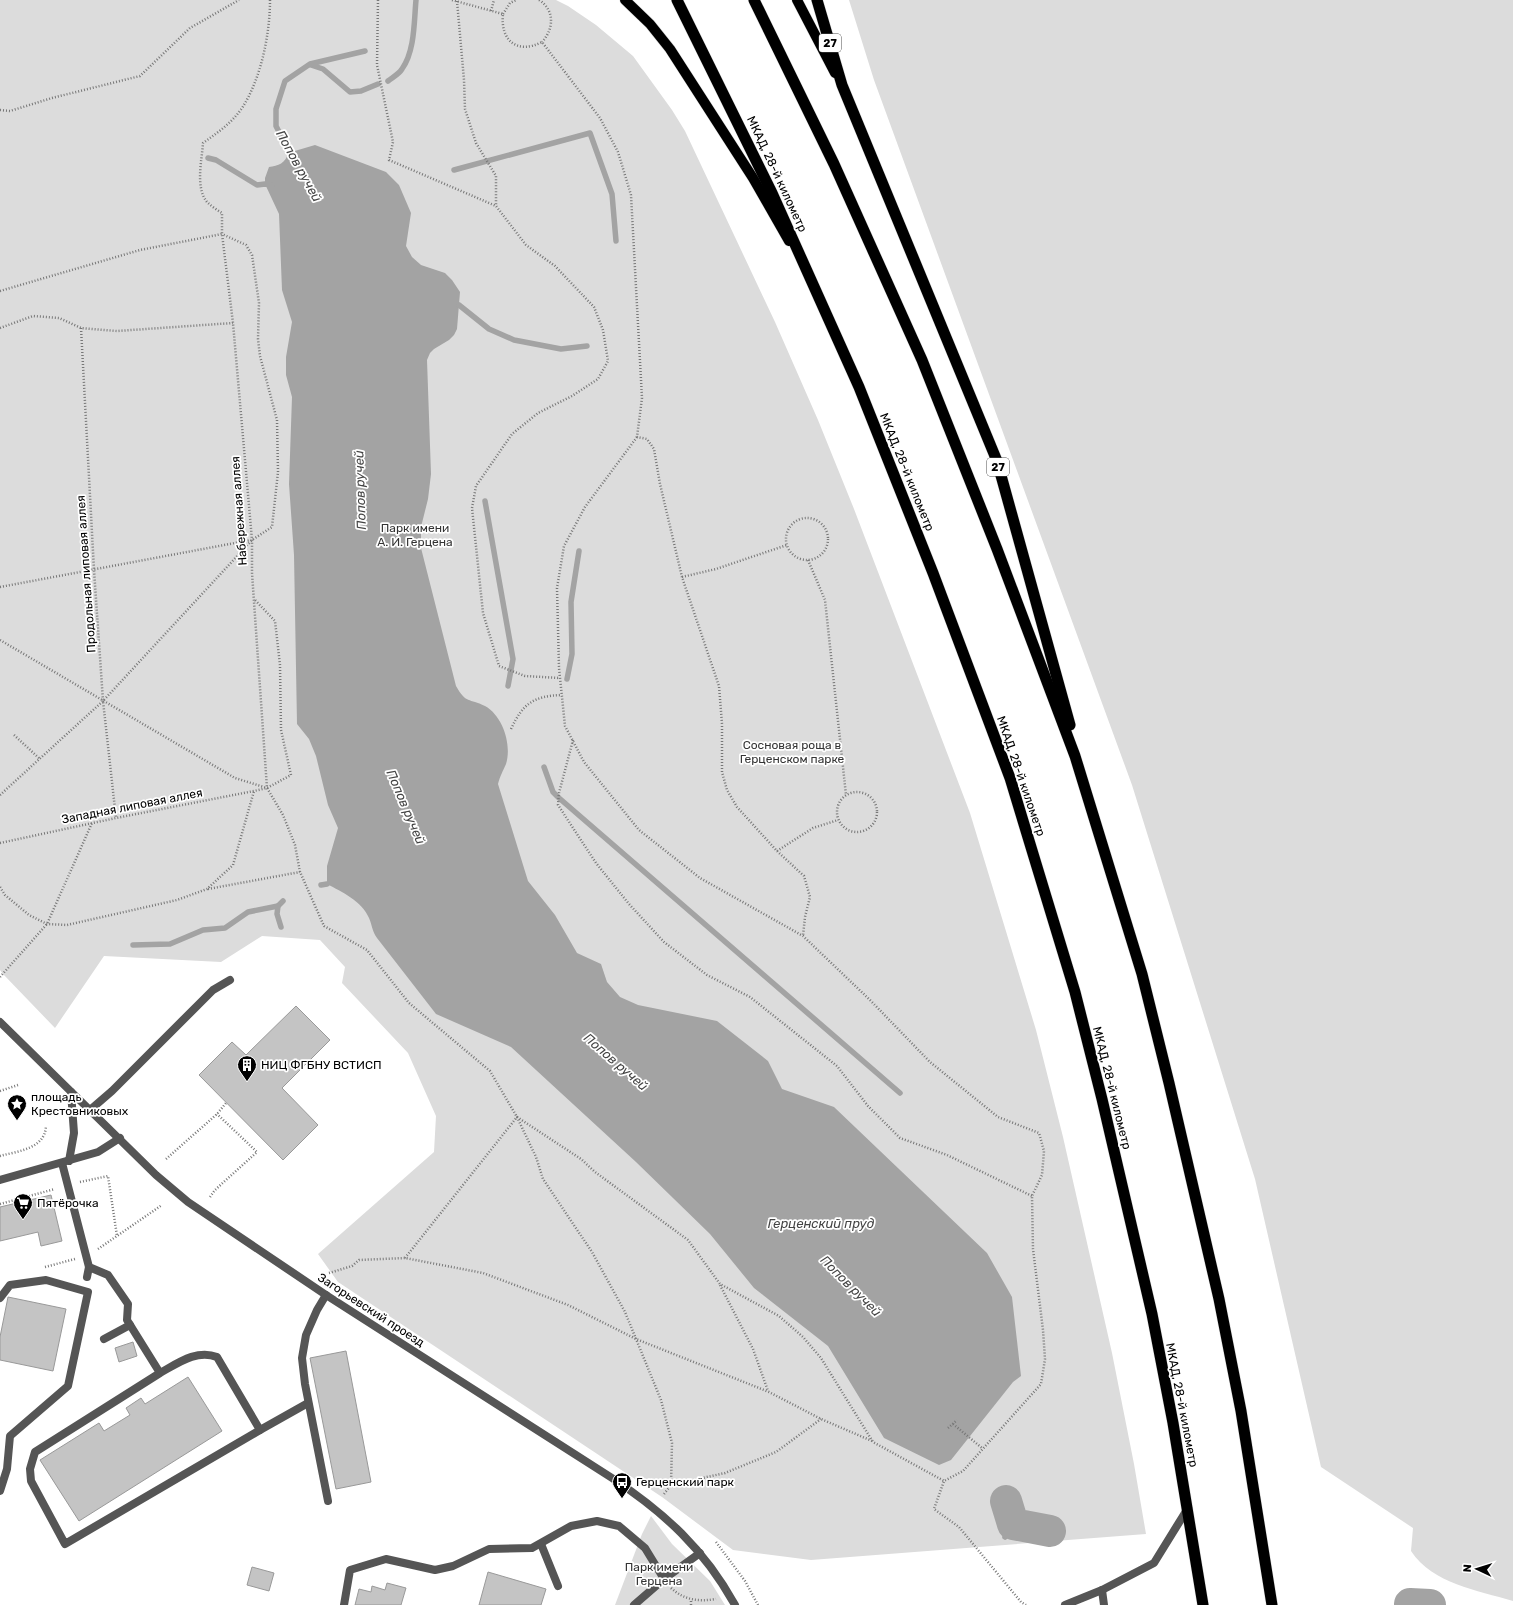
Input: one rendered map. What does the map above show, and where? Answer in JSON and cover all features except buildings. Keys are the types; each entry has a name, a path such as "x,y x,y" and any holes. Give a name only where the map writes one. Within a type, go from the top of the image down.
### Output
{"highway":[{"path":"754,0 838,171 922,360 986,521 1070,741 1144,982 1219,1299 1241,1411 1272,1605"},
{"name":"27","path":"817,0 842,85 997,461 1109,864"},
{"name":"МКАД, 28-й километр","path":"678,3 745,136 817,289 859,387 933,573 1010,778 1075,992 1106,1114 1152,1314 1188,1507 1203,1605"}],"main road":[{"path":"625,0 650,24 670,49 753,178 817,289"},
{"path":"796,0 842,85"}],"street":[{"path":"90,1110 112,1091 213,990 230,980"},
{"name":"Загорьевский проезд","path":"0,1022 120,1138 156,1175 188,1202 326,1295 634,1492 674,1524 700,1553 735,1605"},
{"path":"71,1092 74,1133 66,1162 67,1186 89,1267 88,1277"},
{"path":"0,1180 98,1152 120,1138"},
{"path":"89,1267 108,1275 128,1304 127,1320 160,1373"},
{"path":"0,1298 10,1285 46,1280 88,1292 68,1386 10,1436 7,1469 0,1491"},
{"path":"326,1295 317,1310 306,1335 302,1358 308,1403 328,1501"},
{"path":"104,1339 130,1325"},
{"path":"260,1430 217,1357 205,1354 194,1356 160,1373 35,1452 30,1469 32,1481 65,1544 308,1403"},
{"path":"1065,1605 1102,1590 1154,1562 1188,1507"},
{"path":"344,1605 350,1570 386,1558 435,1570 453,1566 489,1549 532,1548 571,1526 597,1521 619,1526 645,1548 664,1580"},
{"path":"541,1544 558,1586"},
{"path":"634,1605 700,1553"},
{"path":"1102,1590 1104,1605"}],"path":[{"path":"0,110 10,111 52,98 140,76 190,28 239,0"},
{"name":"Набережная аллея","path":"267,788 254,600 252,540 233,322 222,234 222,213 208,203 203,195 201,184 203,143 225,128 237,114 253,87 267,36 270,0"},
{"path":"378,0 377,65 393,142 389,160 496,206 526,245 555,266 594,307 603,330 608,361 598,378 572,396 538,412 512,434 476,486 472,508 483,613 499,666 525,676 560,678"},
{"path":"452,0 503,14"},
{"path":"491,11 494,0"},
{"path":"516,0 510,3 503,14 502,25 504,34 510,41 523,47 533,47 542,42 550,32 552,23 548,9 539,0"},
{"path":"457,1 465,109 476,143 496,176 496,206"},
{"path":"542,42 600,118 618,152 630,195 642,398 636,437 584,507 564,546 556,588 560,678 565,726 584,762 639,830 700,878 803,936 870,1000 930,1062 998,1117 1039,1133 1044,1151 1042,1175 1032,1196 1033,1249 1045,1359 1041,1384 982,1448 963,1471 944,1481 934,1509 959,1527 1021,1602 1026,1605"},
{"path":"0,291 140,250 222,234 246,245 252,255 259,302 258,339 260,356 277,420 278,472 272,527 252,540 103,701 0,795"},
{"path":"0,328 33,316 59,318 82,328 117,331 233,322"},
{"name":"Продольная липовая аллея","path":"82,328 94,570 103,701 116,818"},
{"path":"636,437 647,440 654,449 660,484 682,577 718,686 722,724 722,772 727,790 737,807 777,851 804,876 808,886 810,898 805,917 803,936"},
{"path":"802,518 811,518 819,522 825,528 828,536 827,544 823,552 808,560 795,556 787,544 786,536 789,528 794,522 802,518"},
{"path":"0,587 252,540"},
{"path":"682,577 716,569 787,544"},
{"path":"808,560 825,600 846,795"},
{"name":"Западная липовая аллея","path":"0,843 267,788 290,775 281,730 280,665 275,621 254,600"},
{"path":"0,640 235,778 267,788 286,821 295,845 300,872 324,926 367,950 409,1003 490,1071 518,1117 536,1157 543,1179 592,1252 625,1312 636,1338 661,1400 672,1443 672,1485"},
{"path":"511,729 517,718 530,703 538,697 562,695"},
{"path":"14,735 40,759"},
{"path":"573,740 559,793 558,805 596,863 629,904 664,942 707,975 750,997 837,1066 868,1106 900,1138 947,1155 1032,1196"},
{"path":"207,889 233,865 254,791"},
{"path":"858,792 866,794 873,800 876,808 876,816 873,824 867,829 859,832 850,831 843,827 838,820 838,806 846,795 858,792"},
{"path":"777,851 813,828 838,820"},
{"path":"0,977 47,924 92,823"},
{"path":"0,887 5,895 17,907 47,924 67,925 176,900 207,889 300,872"},
{"path":"0,1092 18,1085"},
{"path":"166,1159 217,1114 226,1103"},
{"path":"210,1197 215,1190 257,1152 217,1114"},
{"path":"405,1258 518,1117"},
{"path":"518,1117 581,1159 595,1172 688,1240 720,1284 753,1349 769,1392"},
{"path":"0,1156 32,1147 41,1142 46,1134 46,1126"},
{"path":"0,1204 108,1176 117,1236"},
{"path":"329,1273 352,1266 359,1260 405,1258 483,1273 568,1305 636,1338 769,1392 820,1419 873,1442 944,1481"},
{"path":"720,1284 779,1316 803,1337 821,1358 873,1442"},
{"path":"664,1494 672,1485 725,1473 776,1452 820,1419"},
{"path":"948,1428 957,1420"},
{"path":"953,1424 982,1448"},
{"path":"716,1542 745,1581 758,1605"},
{"path":"670,1588 678,1595 691,1600 706,1601 721,1598"},
{"path":"691,1600 691,1605"}],"green space":[{"name":"Парк имени А. И. Герцена","path":"0,0 556,0 568,6 596,25 633,56 672,110 685,131 775,322 818,420 854,509 970,813 1036,1030 1063,1137 1112,1353 1146,1534 811,1560 733,1550 662,1497 338,1282 318,1254 434,1152 436,1116 408,1053 342,983 345,967 320,940 262,936 221,962 104,956 55,1028 0,970"},
{"path":"849,0 1513,0 1513,1601 1457,1584 1431,1571 1420,1562 1411,1551 1413,1528 1321,1467 1255,1179 1132,785 874,80"},
{"name":"Парк имени Герцена","path":"651,1516 672,1544 710,1581 725,1605 615,1605 642,1534"}],"water":[{"name":"Герценский пруд","path":"315,145 386,172 399,185 411,213 406,246 412,257 421,265 445,273 460,292 457,329 449,340 430,353 427,360 431,474 428,499 421,527 421,548 456,686 462,696 468,700 485,706 497,717 507,740 508,756 498,784 528,881 555,915 577,953 601,964 607,982 620,997 638,1005 717,1021 768,1061 782,1089 834,1107 987,1253 1012,1297 1021,1376 1013,1382 951,1460 939,1465 884,1438 828,1346 754,1288 710,1234 636,1162 511,1047 436,1014 377,938 369,918 362,907 339,890 327,884 327,866 338,828 328,805 316,756 309,739 297,724 294,555 289,484 292,397 286,375 286,357 292,322 282,290 279,214 265,184 265,178 269,167 283,162 288,153"}],"waterway":[{"path":"388,81 401,71 409,54 412,45 416,0"},
{"name":"Попов ручей","path":"293,159 276,126 276,109 285,81 310,64 365,51"},
{"path":"311,65 323,69 350,92 361,91 378,84"},
{"path":"454,170 590,133 612,194 616,241"},
{"path":"208,158 216,160 257,185 272,185"},
{"path":"459,305 489,329 514,340 561,349 587,346"},
{"path":"485,501 513,659 508,686"},
{"path":"567,679 572,654 571,602 579,551"},
{"path":"544,767 553,792 559,798 900,1093"},
{"path":"321,885 327,884"},
{"path":"281,927 277,914 278,906 283,901"},
{"path":"133,945 170,944 203,930 225,928 248,912 278,906"},
{"path":"1006,1501 1013,1524 1050,1531"},
{"path":"1005,1537 1013,1524"},
{"path":"1410,1604 1430,1605"}],"place":[{"name":"НИЦ ФГБНУ ВСТИСП","path":"247,1082"},
{"name":"площадь Крестовниковых","path":"17,1121"},
{"name":"Пятёрочка","path":"23,1220"},
{"name":"Герценский парк","path":"622,1499"}],"park label":[{"name":"Сосновая роща в Герценском парке","path":"792,752"}]}
